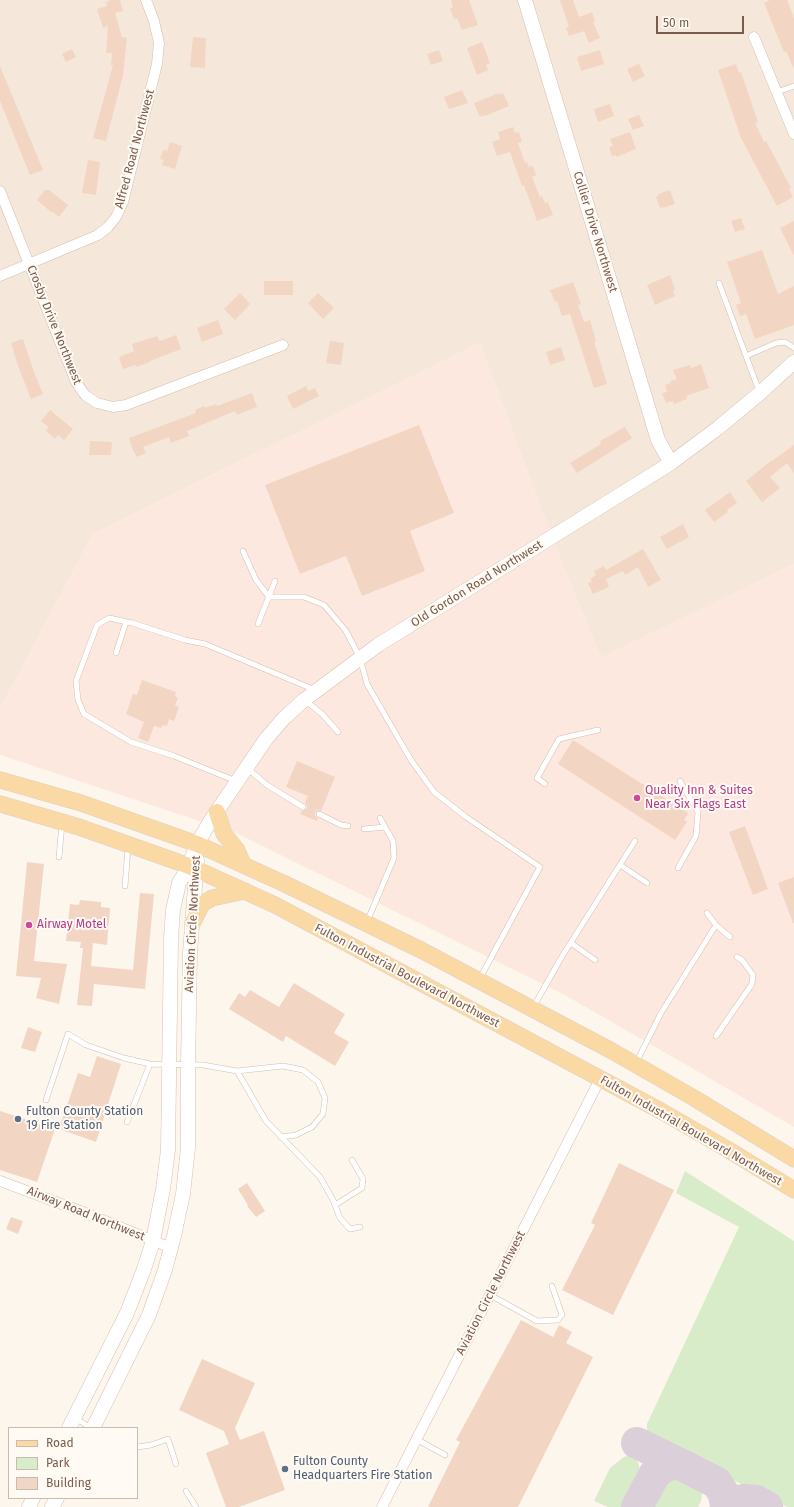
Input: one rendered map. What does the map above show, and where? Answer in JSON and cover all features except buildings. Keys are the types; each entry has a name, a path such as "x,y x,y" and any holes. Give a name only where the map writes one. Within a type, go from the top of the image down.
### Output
{"main road":[{"name":"Collier Drive Northwest","path":"525,0 658,440 671,462"},
{"name":"Old Gordon Road Northwest","path":"197,844 266,739 284,718 304,700 378,645 671,462 718,428 794,362"},
{"path":"0,780 81,803 197,844 243,864 366,923 635,1064 794,1159"},
{"name":"Fulton Industrial Boulevard Northwest","path":"0,804 63,822 193,868 275,905 674,1118 794,1190"},
{"path":"217,812 224,834 237,850 243,864"},
{"name":"Aviation Circle Northwest","path":"93,1427 149,1315 165,1270 183,1194 188,1148 190,953 193,922 193,868 197,844"},
{"name":"Aviation Circle Northwest","path":"71,1423 127,1313 153,1241 163,1189 168,1150 171,938 173,910 179,883 193,868"},
{"path":"193,922 202,904 212,898 245,891"}],"street":[{"name":"Alfred Road Northwest","path":"0,276 98,235 116,217 121,207 157,64 159,43 154,21 146,0"},
{"path":"754,37 794,134"},
{"name":"Crosby Drive Northwest","path":"0,191 76,382 85,395 97,403 113,407 126,405 284,345"},
{"name":"Aviation Circle Northwest","path":"382,1507 600,1079"},
{"name":"Airway Road Northwest","path":"0,1181 96,1217 171,1248"}],"lane":[{"path":"777,92 794,86"},
{"path":"719,283 760,393"},
{"path":"746,356 776,343 785,342 794,348"},
{"path":"243,551 256,580 269,597"},
{"path":"258,624 275,581"},
{"path":"269,597 304,597 324,605 346,631 360,658 367,684 411,760 434,792 466,817 540,867 479,981"},
{"path":"237,782 174,756 131,742 84,714 78,700 76,681 97,625 109,618 185,640 205,644 316,691"},
{"path":"116,652 126,622"},
{"path":"304,700 322,714 338,732"},
{"path":"545,784 537,778 559,739 598,730"},
{"path":"247,768 267,785 303,807"},
{"path":"678,868 696,836 698,812 680,781"},
{"path":"319,814 341,825 348,826"},
{"path":"366,923 394,858 393,841 380,818"},
{"path":"59,857 63,822"},
{"path":"364,829 385,827"},
{"path":"532,1009 571,943 635,841"},
{"path":"125,886 129,845"},
{"path":"620,865 646,883"},
{"path":"707,913 716,925 730,937"},
{"path":"635,1064 661,1012 716,925"},
{"path":"571,943 595,960"},
{"path":"716,1036 752,984 753,974 738,957"},
{"path":"46,1100 68,1034 86,1045 124,1058 150,1064 203,1065 237,1071 282,1066 303,1070 318,1082 325,1098 323,1114 312,1127 296,1135 281,1137"},
{"path":"127,1122 150,1064"},
{"path":"237,1071 266,1121 320,1177 335,1205 340,1218 350,1229 360,1227"},
{"path":"335,1205 362,1188 363,1179 352,1160"},
{"path":"490,1295 537,1321 558,1320 562,1315 552,1286"},
{"path":"71,1423 88,1427"},
{"path":"138,1447 151,1445 168,1439 176,1464"},
{"path":"416,1439 445,1455"},
{"path":"186,1491 195,1506"}],"shaded area":[{"path":"0,0 794,0 794,564 601,658 551,536 480,343 93,534 0,709"},
{"path":"480,343 551,536 601,657 794,564 794,1127 565,995 236,833 0,755 0,709 93,534"}],"green space":[{"path":"685,1171 794,1241 794,1507 787,1507 656,1441 647,1431 647,1424 739,1227 676,1193"},
{"path":"631,1455 636,1459 639,1465 640,1479 626,1507 608,1507 594,1501 610,1468 624,1457"},
{"path":"671,1476 678,1477 700,1490 702,1495 698,1507 650,1507 664,1479"}],"taxiway":[{"path":"637,1443 682,1465"},
{"path":"637,1507 654,1475 664,1466 677,1464 682,1465 717,1483 724,1494 726,1507"},
{"path":"729,1507 743,1500 756,1501 767,1507"}],"place":[{"name":"Quality Inn & Suites Near Six Flags East","path":"637,798"},
{"name":"Airway Motel","path":"29,925"},
{"name":"Fulton County Station 19 Fire Station","path":"18,1119"},
{"name":"Fulton County Headquarters Fire Station","path":"285,1469"}]}
